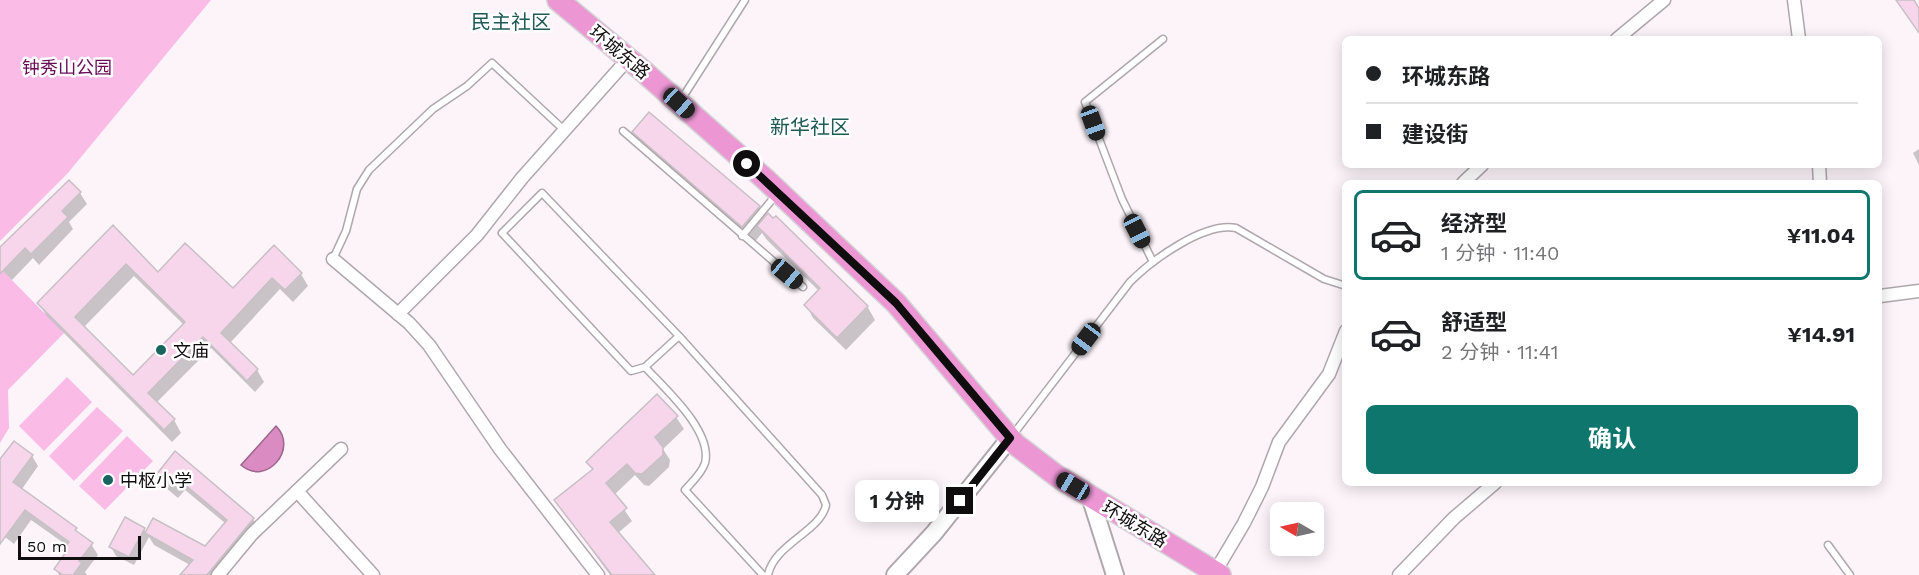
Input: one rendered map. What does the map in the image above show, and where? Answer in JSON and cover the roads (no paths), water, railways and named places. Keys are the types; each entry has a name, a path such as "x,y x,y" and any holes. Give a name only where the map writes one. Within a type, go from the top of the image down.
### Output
{"highway":[{"name":"环城东路","path":"558,0 679,103 896,303 1010,438 1035,461 1217,573"}],"street":[{"path":"1621,36 1664,0"},
{"path":"1794,0 1799,36"},
{"path":"398,314 477,235 522,178 628,59"},
{"path":"1466,180 1479,168"},
{"path":"333,259 398,314 429,345 500,449 598,575"},
{"path":"1882,296 1919,291"},
{"path":"1217,573 1262,487 1273,454 1286,430 1329,374 1342,343"},
{"path":"895,575 934,533 1010,438"},
{"path":"218,575 252,534 341,448"},
{"path":"1399,575 1454,518 1491,486"},
{"path":"297,491 374,575"},
{"path":"1090,496 1115,575"}],"lane":[{"path":"679,103 745,0"},
{"path":"1153,262 1122,199 1085,102 1163,39"},
{"path":"333,259 346,231 357,189 364,176 433,109 467,86 492,63 565,131"},
{"path":"623,131 803,287"},
{"path":"679,336 645,367 631,371 502,233 542,193 679,336 825,499 826,505 822,515 775,558 768,575"},
{"path":"742,236 779,193"},
{"path":"1010,438 1130,282 1153,262 1184,241 1228,226 1236,228 1324,279 1342,285"},
{"path":"645,367 683,409 702,437 707,452 704,466 685,490 763,575"},
{"path":"1828,545 1851,575"}],"place":[{"name":"文庙","path":"161,350"},
{"name":"中枢小学","path":"108,480"}],"district":[{"name":"民主社区","path":"511,22"},
{"name":"新华社区","path":"810,127"}],"park label":[{"name":"钟秀山公园","path":"67,67"}]}
